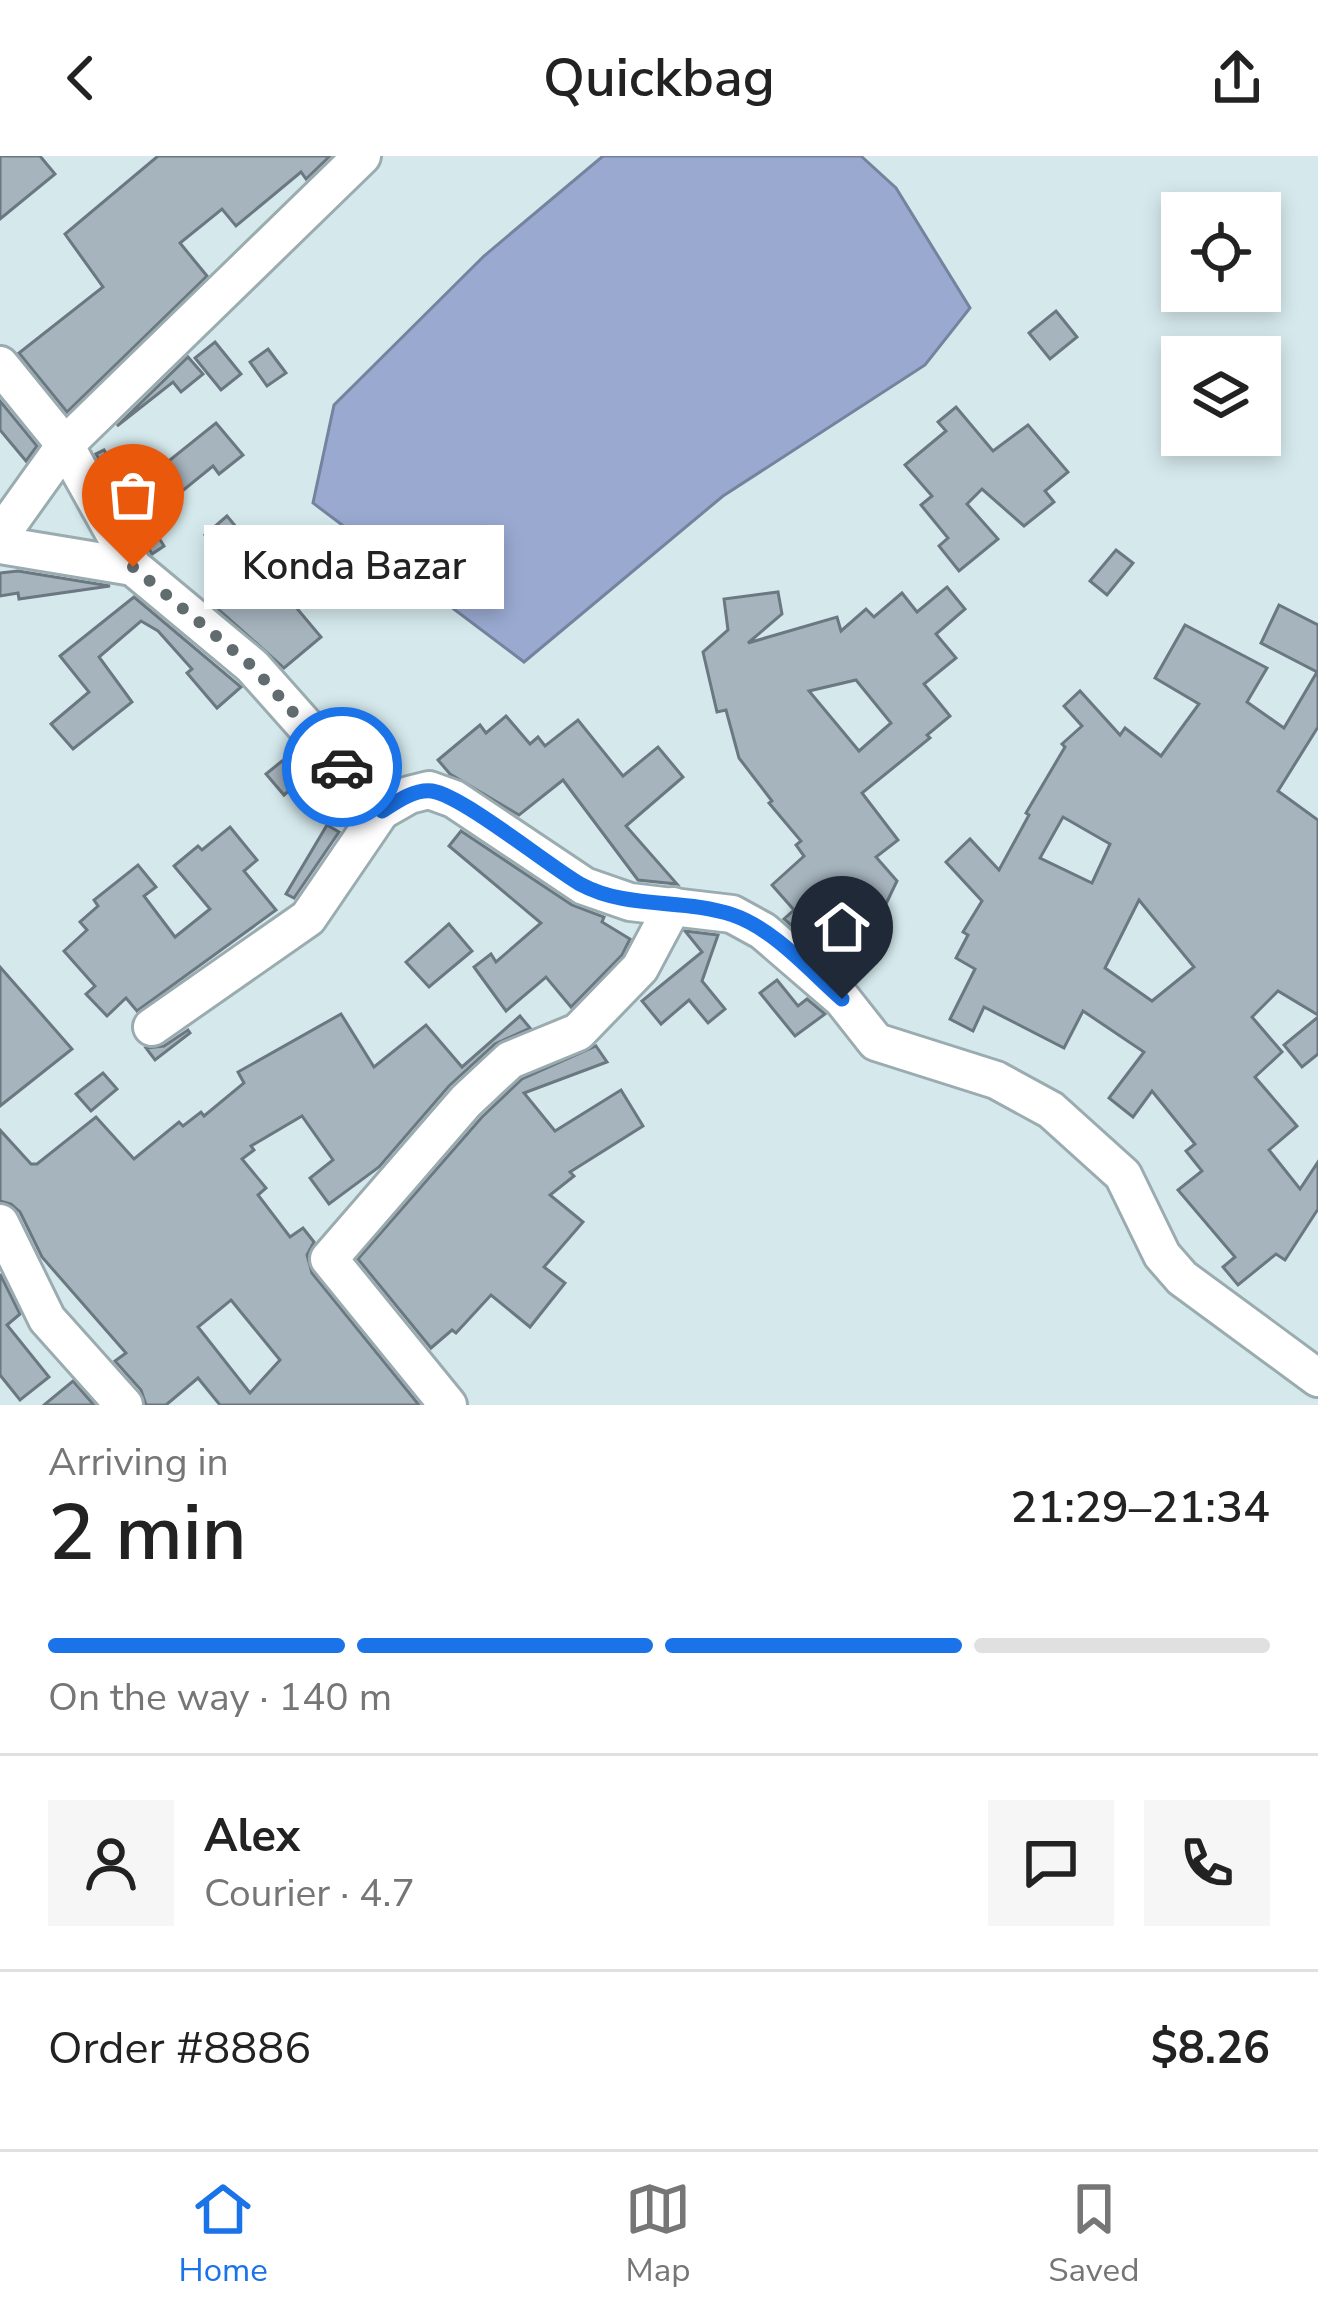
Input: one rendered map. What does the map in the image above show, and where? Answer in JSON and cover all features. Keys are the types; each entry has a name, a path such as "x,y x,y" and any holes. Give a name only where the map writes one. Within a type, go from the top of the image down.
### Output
{"street":[{"path":"0,536 65,445 362,156"},
{"path":"0,365 65,445 133,567 252,666 382,811"},
{"path":"0,545 133,567"},
{"path":"152,1027 308,918 382,811 429,790 454,800 584,886 630,902 732,914 763,931 842,999 876,1042 996,1080 1051,1110 1124,1175 1162,1255 1181,1278 1318,1378"},
{"path":"448,1405 329,1259 466,1101 510,1060 578,1032 640,968 673,906"},
{"path":"0,1223 47,1319 124,1405"}],"water":[{"path":"603,156 861,156 896,188 970,308 925,365 723,496 524,662 313,503 334,405 484,256"}],"building":[{"path":"0,156 40,156 55,174 0,219"},
{"path":"158,156 330,156 306,179 301,172 236,226 222,209 180,243 207,276 67,412 19,353 103,287 65,234"},
{"path":"1056,311 1077,337 1050,359 1029,333"},
{"path":"215,342 241,374 221,390 195,358"},
{"path":"268,349 286,373 267,386 250,362"},
{"path":"188,357 203,374 181,392 173,382 117,426"},
{"path":"0,401 37,446 26,461 0,430"},
{"path":"956,407 993,451 1028,425 1068,472 1045,491 1054,502 1024,526 982,489 967,504 998,539 959,571 939,546 948,538 921,505 932,496 905,465 946,431 938,422"},
{"path":"216,423 243,455 219,474 213,466 175,497 155,472"},
{"path":"104,450 164,546 152,554 96,454"},
{"path":"227,516 256,551 252,555 321,637 284,668 207,599 238,575 205,535"},
{"path":"1116,550 1133,563 1107,595 1090,581"},
{"path":"18,571 110,586 19,599 18,593 0,596 0,573"},
{"path":"947,587 965,609 936,634 956,658 924,684 950,716 862,793 898,840 876,857 897,881 871,935 829,915 805,937 784,919 794,910 772,885 804,856 796,845 801,841 739,758 726,710 717,712 703,652 728,630 724,599 778,592 782,614 748,643 837,617 841,631 866,609 874,617 902,593 917,612","holes":["856,680 891,723 859,751 809,691"]},
{"path":"134,597 241,687 217,708 187,673 192,669 158,631 141,621 99,657 132,702 73,749 51,724 89,692 60,656"},
{"path":"1279,605 1318,625 1318,727 1278,791 1318,820 1318,1015 1278,991 1252,1017 1282,1052 1255,1077 1297,1126 1269,1150 1300,1189 1318,1162 1318,1209 1285,1260 1276,1254 1238,1285 1223,1267 1235,1257 1178,1190 1202,1171 1186,1151 1195,1144 1152,1091 1133,1117 1109,1098 1144,1052 1083,1011 1064,1048 984,1007 973,1031 950,1019 975,969 956,958 968,935 963,932 982,901 946,862 970,839 999,870 1065,747 1062,744 1082,726 1064,706 1080,691 1120,735 1125,728 1161,756 1199,704 1155,678 1185,625 1267,668 1247,702 1284,728 1317,672 1261,643","holes":["1063,817 1110,844 1092,883 1040,858","1139,900 1194,967 1152,1001 1105,968"]},
{"path":"506,716 530,744 538,737 545,746 578,720 623,776 658,747 683,777 626,826 677,884 638,880 563,780 519,815 450,774 438,760 480,725 486,733"},
{"path":"304,759 333,791 323,800 294,768"},
{"path":"282,761 300,781 284,795 266,774"},
{"path":"327,825 339,832 294,898 286,894"},
{"path":"230,827 257,860 244,871 276,910 137,1011 126,998 107,1016 86,994 95,986 64,951 87,930 80,922 98,906 94,900 138,865 156,887 144,896 175,937 210,909 174,866"},
{"path":"461,831 572,905 604,917 602,922 630,939 622,955 571,1007 546,977 506,1011 474,967 491,954 496,962 541,923 449,846"},
{"path":"449,924 472,951 429,987 406,962"},
{"path":"685,931 718,935 702,981 725,1009 708,1023 689,1000 661,1024 642,1001 702,952"},
{"path":"0,967 72,1049 0,1106"},
{"path":"777,980 798,1006 807,999 825,1014 795,1036 760,993"},
{"path":"341,1014 374,1067 426,1025 462,1067 520,1016 530,1028 495,1044 449,1086 379,1167 329,1204 310,1178 333,1160 302,1116 251,1146 254,1150 242,1159 266,1188 258,1195 290,1237 303,1228 314,1242 307,1255 312,1273 419,1405 220,1405 198,1378 166,1405 146,1405 141,1390 115,1361 126,1353 42,1257 20,1212 0,1201 0,1130 31,1164 37,1164 96,1117 134,1159 179,1122 183,1126 201,1112 204,1116 244,1083 238,1072","holes":["231,1300 280,1360 250,1393 198,1327"]},
{"path":"1318,1017 1318,1054 1302,1067 1284,1045"},
{"path":"188,1030 155,1060 146,1048 164,1046"},
{"path":"596,1046 607,1062 524,1093 555,1131 621,1090 643,1126 570,1172 574,1176 550,1195 583,1222 544,1267 565,1283 530,1327 491,1295 456,1333 452,1330 431,1348 358,1259 482,1117 522,1079"},
{"path":"103,1073 117,1089 91,1111 76,1094"},
{"path":"0,1274 20,1314 7,1325 49,1377 20,1400 0,1375"},
{"path":"73,1381 94,1405 44,1405"}],"way so far":[{"path":"133,567 252,666 342,767"}],"place":[{"name":"Konda Bazar","path":"133,567"}],"route":[{"path":"342,767 382,811 429,790 454,800 584,886 630,902 732,914 763,931 842,999"}]}
